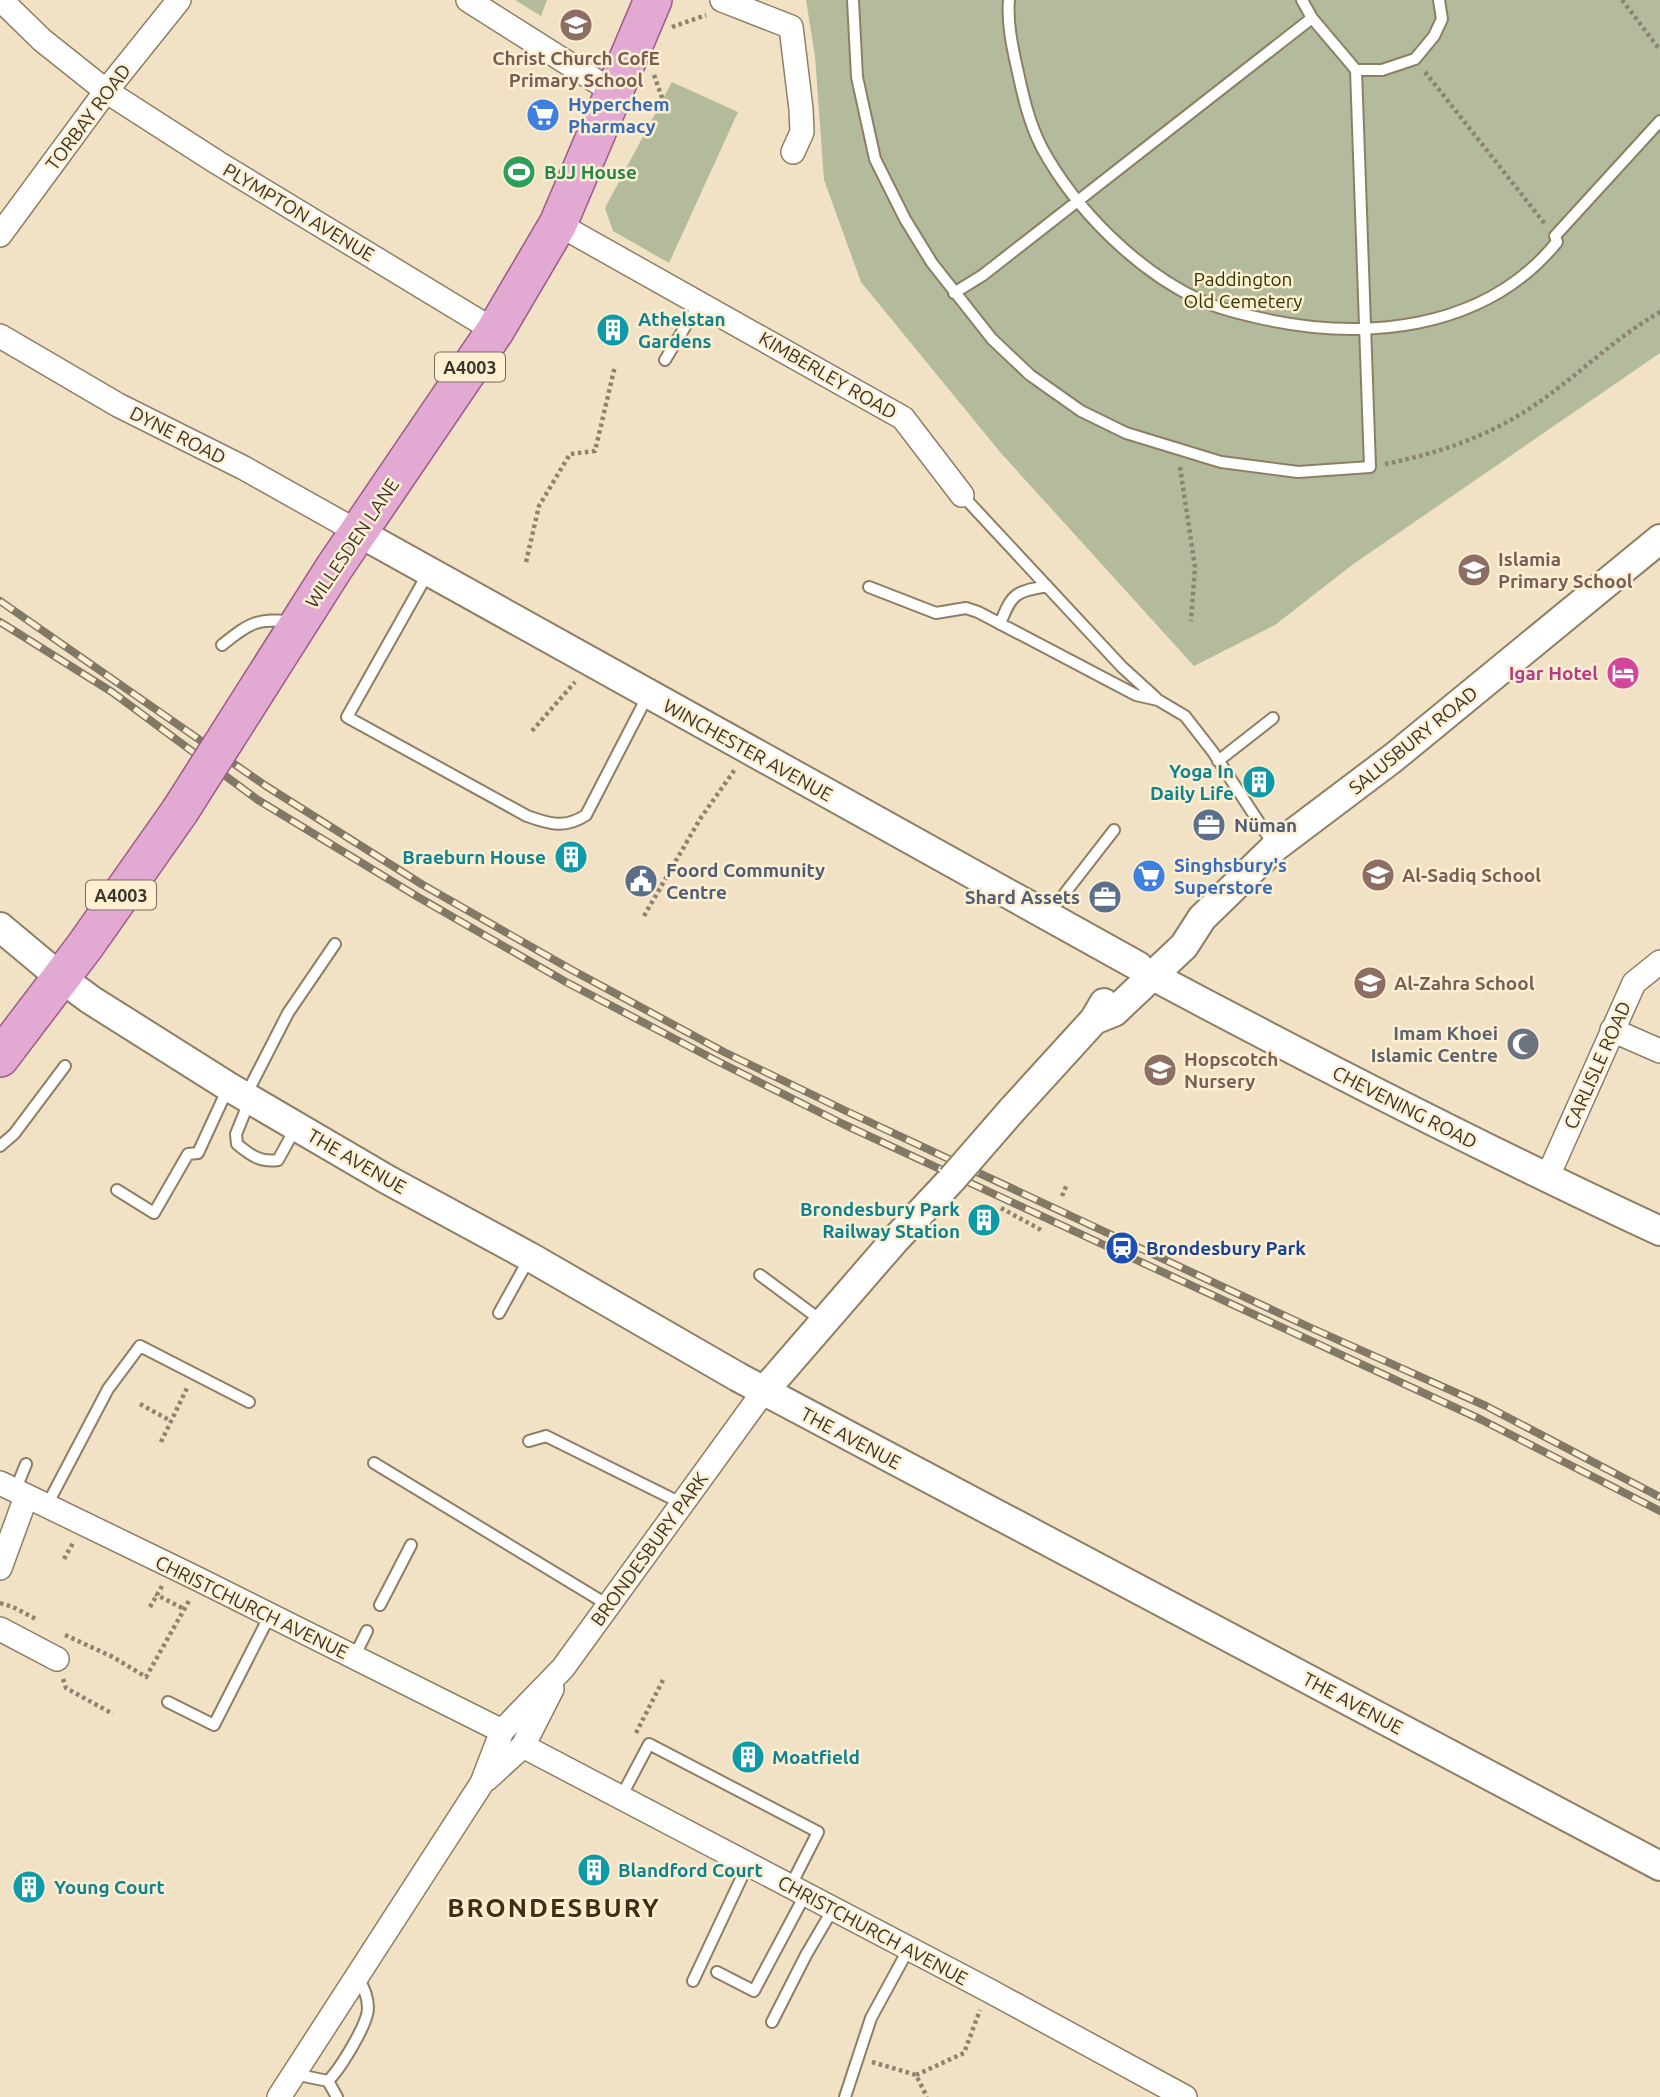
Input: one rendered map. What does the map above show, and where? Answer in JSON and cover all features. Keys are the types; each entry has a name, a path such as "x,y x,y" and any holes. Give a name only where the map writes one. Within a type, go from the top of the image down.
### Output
{"main road":[{"name":"WILLESDEN LANE","path":"0,1058 61,978 180,811 358,532 495,331 558,224 615,93 659,15"}],"street":[{"name":"PLYMPTON AVENUE","path":"1,0 42,40 106,91 218,163 495,331"},
{"name":"TORBAY ROAD","path":"0,235 106,91 179,0"},
{"path":"468,0 495,7 615,93"},
{"path":"718,6 791,27 802,109 802,132 793,152"},
{"name":"KIMBERLEY ROAD","path":"558,224 903,418 962,495"},
{"name":"DYNE ROAD","path":"0,335 118,405 244,468 358,532"},
{"name":"WINCHESTER AVENUE","path":"358,532 1146,971"},
{"name":"SALUSBURY ROAD","path":"1146,971 1190,940 1202,918 1275,847 1393,758 1660,539"},
{"name":"THE AVENUE","path":"0,927 61,978 241,1094 388,1180 530,1257 764,1391 1660,1866"},
{"name":"CARLISLE ROAD","path":"1548,1178 1633,983 1660,962"},
{"name":"BRONDESBURY PARK","path":"482,1783 523,1746 563,1668 764,1391 1012,1110 1094,1020 1114,1012 1146,971"},
{"name":"CHEVENING ROAD","path":"1146,971 1357,1083 1660,1231"},
{"path":"1612,1030 1660,1051"},
{"path":"0,1568 22,1494"},
{"name":"CHRISTCHURCH AVENUE","path":"22,1494 502,1731"},
{"path":"0,1629 57,1659"},
{"name":"BRONDESBURY PARK","path":"279,2097 356,1974 482,1783 502,1731 563,1668"},
{"name":"CHRISTCHURCH AVENUE","path":"523,1746 990,1991 1171,2094"}],"lane":[{"path":"853,0 857,77 875,159 919,245 992,339 1030,375 1081,411 1126,433 1221,462 1298,472 1370,467 1356,70 1312,18 1302,0"},
{"path":"1009,0 1012,47 1026,112 1042,149 1078,201 1136,260 1200,301 1277,322 1309,327 1366,329 1413,326 1481,301 1544,258 1557,242 1555,236 1660,121"},
{"path":"1356,70 1382,71 1415,59 1434,36 1442,19 1439,0"},
{"path":"954,293 983,275 1312,18"},
{"path":"665,360 699,302"},
{"path":"962,495 1122,667 1158,700 1185,716 1275,847"},
{"path":"430,570 347,717 527,816 559,825 576,822 586,815 648,695"},
{"path":"1000,624 1008,601 1023,590 1047,586"},
{"path":"869,587 936,613 966,608 1136,695 1158,700"},
{"path":"222,645 239,631 262,619 300,621"},
{"path":"1218,761 1273,718"},
{"path":"1048,915 1114,830"},
{"path":"117,1189 154,1213 188,1154 198,1153 241,1094 288,1013 335,944"},
{"path":"0,1146 14,1134 65,1066"},
{"path":"241,1094 237,1144 251,1156 268,1162 278,1160 296,1126"},
{"path":"499,1313 530,1257"},
{"path":"760,1275 825,1323"},
{"path":"22,1494 140,1346 249,1402"},
{"path":"529,1441 546,1436 683,1504"},
{"path":"374,1463 608,1605"},
{"path":"22,1494 26,1464"},
{"path":"380,1605 411,1545"},
{"path":"168,1702 214,1725 270,1615"},
{"path":"354,1657 367,1631"},
{"path":"621,1797 649,1744 818,1832 797,1891 754,1992 717,1972"},
{"path":"693,1981 748,1864"},
{"path":"772,2022 833,1909"},
{"path":"845,2097 871,2018 908,1950"},
{"path":"328,2081 338,2071 368,2012 365,1990 356,1974"},
{"path":"294,2074 328,2081 337,2097"}],"path":[{"path":"1622,0 1660,50"},
{"path":"659,15 718,6"},
{"path":"1415,59 1555,236"},
{"path":"650,64 666,110"},
{"path":"1370,467 1449,447 1487,434 1539,402 1632,328 1660,312"},
{"path":"526,562 540,506 570,454 596,452 615,366"},
{"path":"1175,449 1185,491 1195,567 1191,621"},
{"path":"532,731 592,663"},
{"path":"644,916 700,819 748,750"},
{"path":"1062,1196 1067,1184"},
{"path":"1001,1208 1043,1231 1042,1224"},
{"path":"160,1442 194,1374"},
{"path":"140,1404 171,1421"},
{"path":"64,1559 71,1548"},
{"path":"59,1632 146,1677 200,1580"},
{"path":"150,1607 161,1588"},
{"path":"158,1595 184,1609"},
{"path":"0,1603 47,1625"},
{"path":"87,1645 57,1659 66,1688 113,1714"},
{"path":"916,2075 964,2053 976,2017 990,1991"},
{"path":"858,2058 916,2075 927,2097"}],"green space":[{"path":"515,0 547,0 541,16"},
{"name":"Paddington Old Cemetery","path":"806,0 1660,0 1660,353 1352,565 1275,625 1194,666 1000,452 861,282 824,180 815,56"},
{"path":"672,82 738,112 669,263 613,231 605,208"}],"railway":[{"path":"0,601 266,786 423,885 572,970 724,1052 1309,1327 1486,1406 1660,1497"},
{"path":"0,622 112,692 258,800 418,897 566,982 843,1124 1482,1420 1660,1511"}],"place":[{"name":"Christ Church CofE Primary School","path":"576,25"},
{"name":"Hyperchem Pharmacy","path":"543,115"},
{"name":"BJJ House","path":"519,172"},
{"name":"Athelstan Gardens","path":"613,330"},
{"name":"Islamia Primary School","path":"1474,570"},
{"name":"Igar Hotel","path":"1623,673"},
{"name":"Yoga In Daily Life","path":"1259,782"},
{"name":"Nüman","path":"1209,825"},
{"name":"Braeburn House","path":"571,857"},
{"name":"Al-Sadiq School","path":"1378,875"},
{"name":"Singhsbury's Superstore","path":"1149,876"},
{"name":"Foord Community Centre","path":"641,881"},
{"name":"Shard Assets","path":"1105,897"},
{"name":"Al-Zahra School","path":"1370,983"},
{"name":"Imam Khoei Islamic Centre","path":"1523,1044"},
{"name":"Hopscotch Nursery","path":"1160,1070"},
{"name":"Brondesbury Park Railway Station","path":"984,1220"},
{"name":"Brondesbury Park","path":"1122,1248"},
{"name":"Moatfield","path":"748,1757"},
{"name":"Blandford Court","path":"594,1870"},
{"name":"Young Court","path":"29,1887"}],"district":[{"name":"BRONDESBURY","path":"554,1907"}]}
